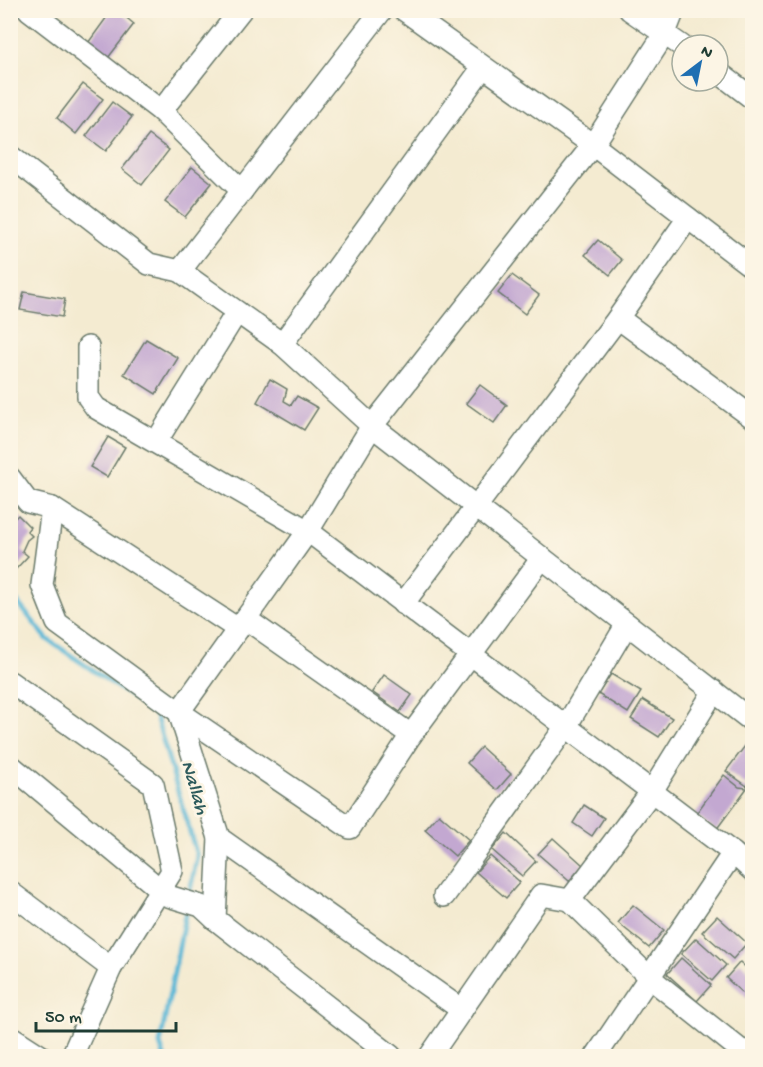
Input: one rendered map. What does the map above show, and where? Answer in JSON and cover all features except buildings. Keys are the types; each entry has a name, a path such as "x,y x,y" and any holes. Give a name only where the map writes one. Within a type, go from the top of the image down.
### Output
{"street":[{"path":"29,10 161,111 242,190"},
{"path":"161,111 241,10"},
{"path":"180,271 382,10"},
{"path":"404,10 593,145 753,267"},
{"path":"630,10 670,36"},
{"path":"674,10 674,33"},
{"path":"179,711 308,531 372,426 670,44"},
{"path":"282,344 483,67"},
{"path":"730,81 753,98"},
{"path":"10,156 149,264 180,271 282,344 372,426 753,721"},
{"path":"404,604 618,318 688,218"},
{"path":"156,442 237,312"},
{"path":"618,318 753,417"},
{"path":"88,347 88,397 96,408 308,531 753,870"},
{"path":"10,478 28,502 52,508 242,624 411,735"},
{"path":"52,508 42,585 57,623 179,711 350,828 411,735 542,558"},
{"path":"444,896 565,728 627,624"},
{"path":"10,682 153,784 172,871 165,893 111,968 72,1056"},
{"path":"570,900 652,791 714,692"},
{"path":"179,711 219,838 208,913"},
{"path":"10,765 165,893 208,913 391,1056"},
{"path":"219,838 462,1010"},
{"path":"596,1056 733,854"},
{"path":"10,892 111,968"},
{"path":"430,1056 541,895 570,900 650,978 750,1055"},
{"path":"10,1036 40,1056"}],"waterway":[{"name":"Nallah","path":"10,593 47,639 155,713 197,856 189,896"},
{"name":"Nallah","path":"164,1056 160,1044 187,905"}]}
